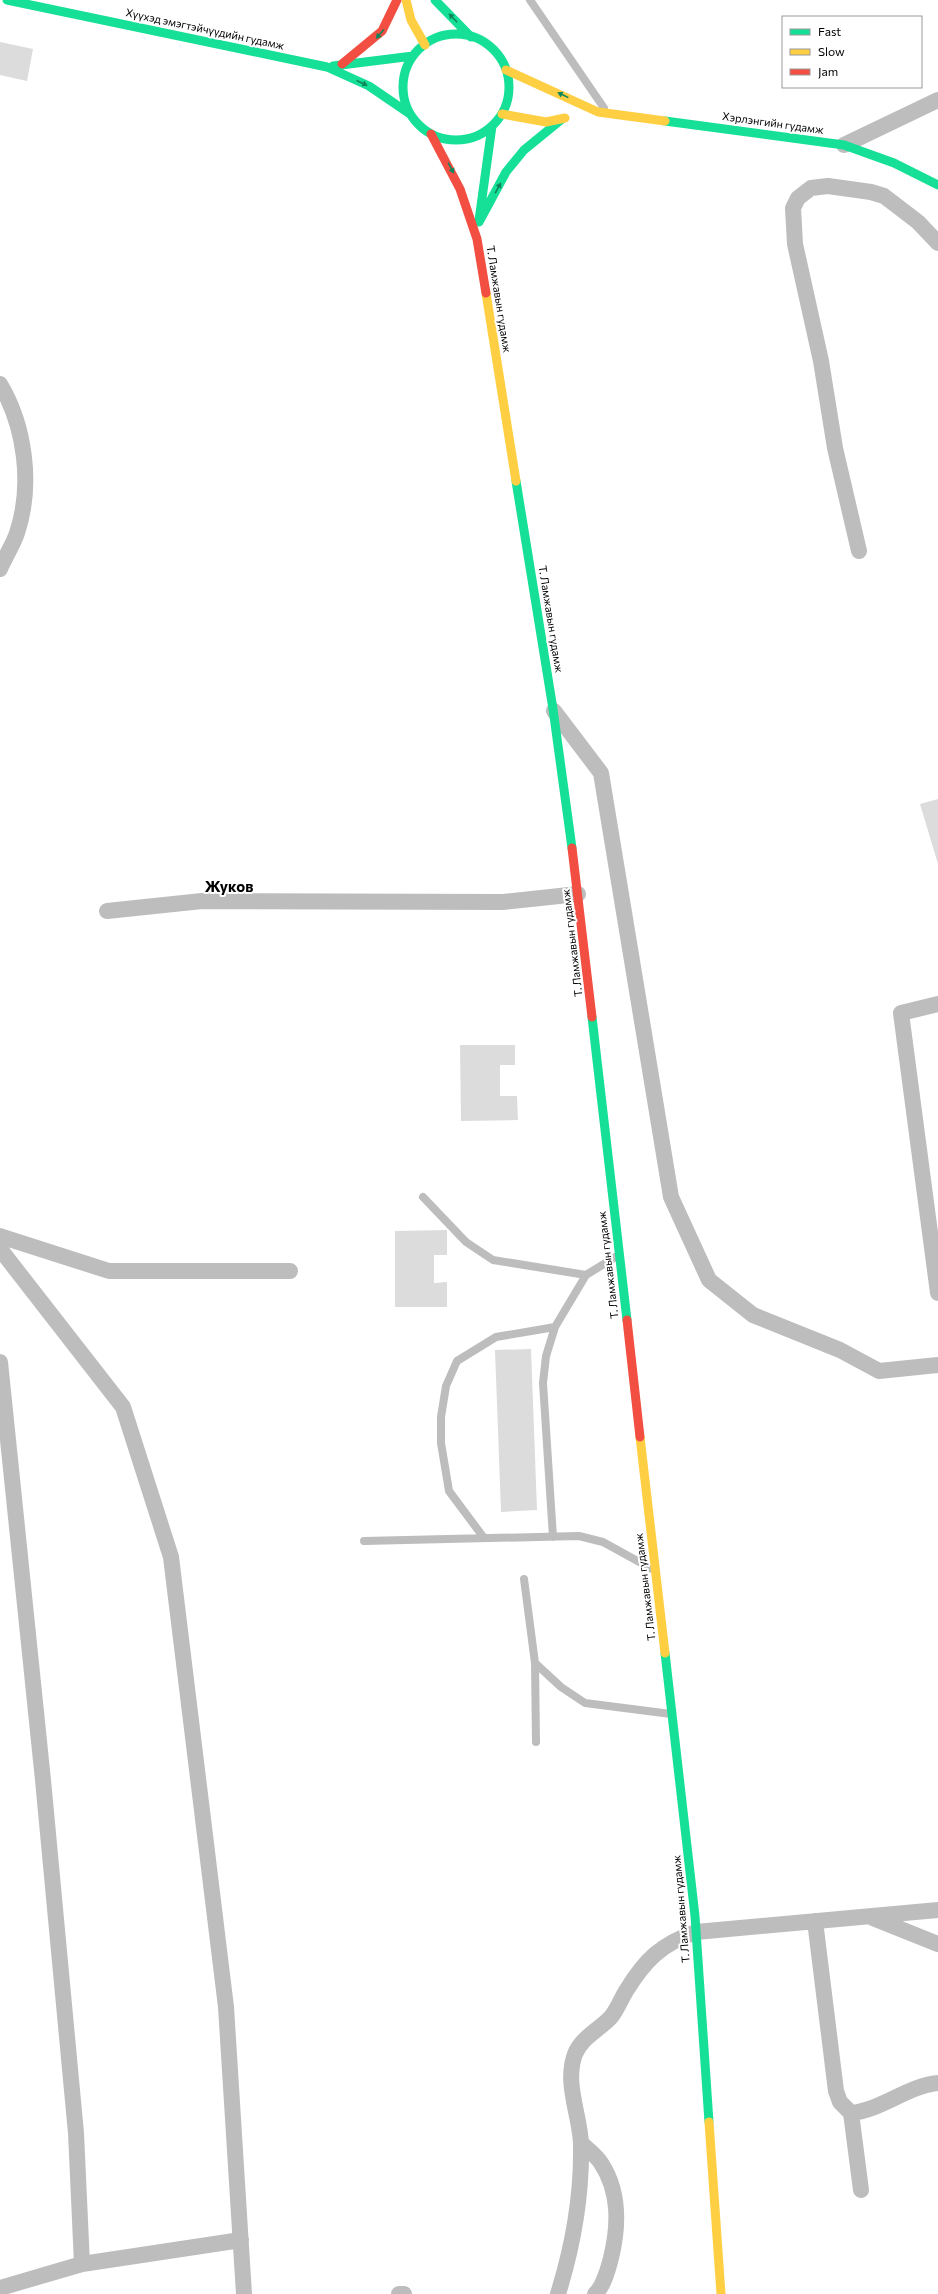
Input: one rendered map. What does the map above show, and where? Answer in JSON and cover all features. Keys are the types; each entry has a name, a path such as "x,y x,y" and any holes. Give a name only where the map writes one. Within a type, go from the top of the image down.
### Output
{"main road":[{"name":"Хүүхэд эмэгтэйчүүдийн гудамж","path":"7,0 327,66 369,86 410,114"},
{"path":"342,64 380,37 392,19 397,0"},
{"path":"406,0 411,20 425,44"},
{"path":"435,0 471,37 490,48 498,55 506,70 509,84 507,100 502,114 492,126 479,135 463,140 447,140 431,134 419,126 410,114 405,99 403,85 406,70 413,56 425,44 439,37 455,34 471,37"},
{"name":"Хүүхэд эмэгтэйчүүдийн гудамж","path":"327,66 413,56"},
{"name":"Хэрлэнгийн гудамж","path":"506,70 598,112"},
{"name":"Хэрлэнгийн гудамж","path":"502,114 546,122 598,112 844,145 894,163 938,185"},
{"path":"479,222 506,172 524,150 562,119"},
{"name":"Т. Ламжавын гудамж","path":"477,239 492,126"},
{"name":"Т. Ламжавын гудамж","path":"431,134 455,177 477,239 553,709 578,894 696,1932 720,2294"}],"street":[{"path":"844,145 938,100"},
{"path":"859,551 835,448 822,361 795,244 793,208 798,198 811,188 828,186 872,192 884,196 918,222 938,243"},
{"path":"0,384 12,404 23,445 24,491 17,532 0,569"},
{"path":"553,709 601,773 671,1197 709,1280 753,1315 840,1350 879,1371 938,1365"},
{"path":"107,911 202,901 503,902 578,894"},
{"path":"938,1004 901,1013 938,1293"},
{"path":"0,1236 108,1271 290,1271"},
{"path":"0,1249 123,1407 171,1557 226,2007 244,2294"},
{"path":"0,1362 43,1780 75,2117 82,2264"},
{"path":"558,2294 575,2221 580,2181 581,2143 573,2098 573,2070 575,2055 589,2036 611,2017 644,1964 670,1943 696,1932 938,1910"},
{"path":"868,1916 938,1944"},
{"path":"815,1921 836,2091 840,2102 851,2113 861,2190"},
{"path":"851,2113 867,2110 902,2094 938,2083"},
{"path":"581,2143 600,2161 609,2179 617,2204 615,2240 608,2270 595,2294"},
{"path":"0,2288 82,2264 241,2240"},
{"path":"399,2294 404,2294"}],"lane":[{"path":"530,0 608,113"},
{"path":"424,1197 466,1242 493,1260 586,1275"},
{"path":"553,1537 543,1383 546,1356 555,1327 586,1275 619,1254"},
{"path":"484,1538 449,1491 441,1443 441,1417 446,1386 457,1361 496,1337 555,1327"},
{"path":"364,1541 579,1536 603,1542 656,1571"},
{"path":"524,1579 535,1663 536,1742"},
{"path":"535,1663 561,1687 585,1703 672,1714"}],"building":[{"path":"0,42 33,49 27,81 0,75"},
{"path":"938,799 938,864 920,804"},
{"path":"460,1045 515,1045 515,1065 500,1065 500,1096 517,1096 518,1120 461,1121"},
{"path":"447,1230 447,1255 434,1255 434,1283 447,1282 447,1307 395,1307 395,1231"},
{"path":"531,1349 537,1510 501,1512 495,1350"}],"traffic: fast":[{"path":"7,0 327,67 369,86 410,114"},
{"path":"435,0 471,37"},
{"path":"456,34 476,38 493,50 505,67 509,87 505,107 493,124 476,136 456,140 436,136 419,124 407,107 403,87 407,67 419,50 436,38 456,34"},
{"path":"333,66 413,56"},
{"path":"479,222 506,172 524,150 562,119"},
{"path":"665,121 844,145 894,163 938,185"},
{"path":"479,220 492,126"},
{"path":"516,481 553,709 572,848"},
{"path":"592,1017 627,1320"},
{"path":"665,1653 695,1916 709,2122"}],"traffic: slow":[{"path":"406,0 411,20 425,45"},
{"path":"506,70 598,112 665,121"},
{"path":"502,114 546,122 565,118"},
{"path":"486,293 516,481"},
{"path":"640,1437 665,1653"},
{"path":"709,2122 721,2294"}],"traffic: jam":[{"path":"342,64 382,31 397,0"},
{"path":"431,134 460,189 477,239 486,293"},
{"path":"572,848 592,1017"},
{"path":"627,1320 640,1437"}],"district":[{"name":"Жуков","path":"229,887"}]}
